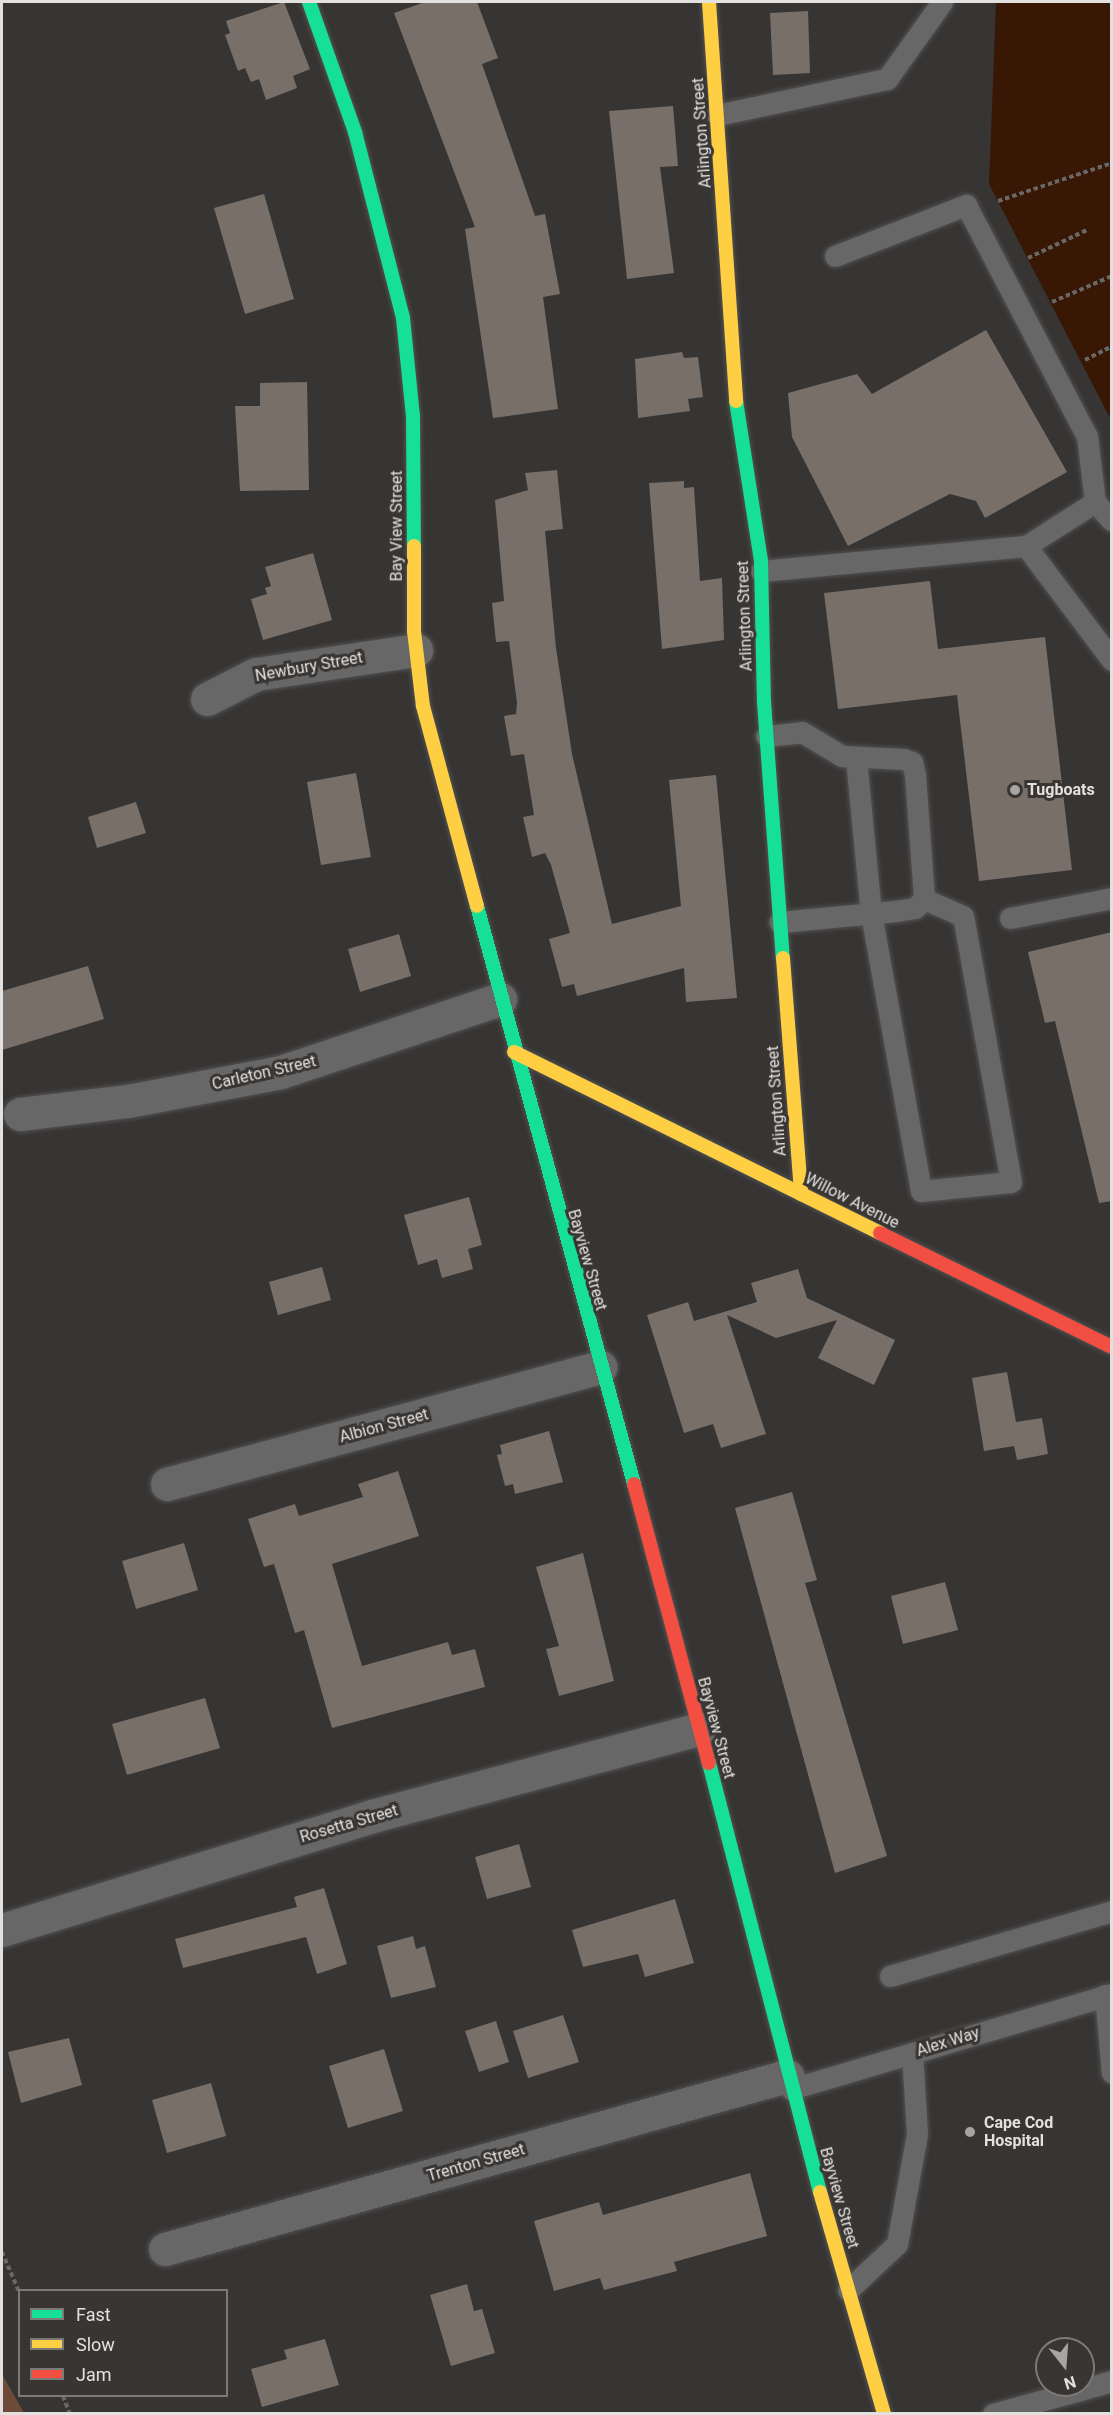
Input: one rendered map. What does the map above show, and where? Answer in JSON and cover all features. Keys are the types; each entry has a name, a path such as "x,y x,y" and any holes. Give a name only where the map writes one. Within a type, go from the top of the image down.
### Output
{"street":[{"name":"Bay View Street","path":"309,2 355,132 403,318 413,416 416,650 423,706 514,1052"},
{"name":"Arlington Street","path":"709,2 738,424 761,571 766,736 801,1194"},
{"name":"Newbury Street","path":"207,699 230,684 265,672 416,650"},
{"name":"Carleton Street","path":"20,1114 128,1101 281,1072 500,999"},
{"name":"Willow Avenue","path":"514,1052 1112,1347"},
{"name":"Bayview Street","path":"514,1052 700,1729 789,2082 884,2414"},
{"name":"Albion Street","path":"167,1484 600,1367"},
{"name":"Rosetta Street","path":"2,1930 372,1816 700,1729"},
{"name":"Trenton Street","path":"165,2249 789,2082"}],"lane":[{"path":"717,115 887,79 942,2"},
{"path":"835,256 966,205 1087,435 1095,502 1112,521"},
{"path":"761,571 1026,546 1095,502"},
{"path":"1026,546 1112,660"},
{"path":"766,736 802,732 856,758 912,762 924,899"},
{"path":"856,758 871,913 921,1191 1011,1182 963,916 924,899"},
{"path":"1010,918 1112,898"},
{"path":"780,922 915,908 924,899"},
{"path":"890,1977 1112,1911"},
{"path":"1108,1995 1112,2073"},
{"name":"Alex Way","path":"789,2082 912,2053 1108,1995"},
{"path":"848,2290 897,2244 917,2134 912,2053"},
{"path":"993,2414 1112,2381"}],"path":[{"path":"998,201 1112,163"},
{"path":"1027,258 1087,230"},
{"path":"1050,303 1112,276"},
{"path":"1085,360 1112,346"},
{"path":"2,2252 18,2289"},
{"path":"63,2397 70,2414"}],"shaded area":[{"path":"996,2 1111,2 1111,420 989,184"},
{"path":"2,2374 24,2413 2,2413"}],"building":[{"path":"284,2 310,69 293,76 297,88 266,100 259,79 251,82 245,68 238,71 225,35 230,33 226,21"},
{"path":"425,2 477,2 498,58 482,64 535,216 545,214 560,294 543,297 558,409 493,418 465,229 475,227 394,13"},
{"path":"808,11 810,73 773,75 770,13"},
{"path":"673,106 678,166 660,167 674,273 627,279 609,111"},
{"path":"264,194 294,299 245,314 214,208"},
{"path":"986,330 1067,472 985,518 976,501 950,494 848,546 792,437 788,393 857,374 872,394"},
{"path":"682,352 684,358 698,357 703,397 688,399 690,411 638,418 635,359"},
{"path":"307,382 309,490 240,491 235,406 260,406 260,383"},
{"path":"557,470 563,529 545,531 556,648 572,754 612,924 681,906 669,780 716,775 737,998 686,1002 684,968 577,996 574,984 562,987 549,939 570,933 551,865 545,853 532,857 523,817 534,815 524,754 511,756 504,716 516,714 517,703 509,641 496,642 492,603 504,601 495,500 528,490 525,473"},
{"path":"684,481 684,488 694,487 700,581 722,578 724,640 662,649 649,483"},
{"path":"313,553 332,620 263,640 251,599 267,594 265,588 271,586 265,567"},
{"name":"Tugboats","path":"930,581 938,649 1045,637 1072,870 979,881 957,695 838,709 824,593"},
{"path":"356,773 371,857 321,865 307,782"},
{"path":"136,802 146,833 97,848 88,817"},
{"path":"1112,932 1112,1201 1099,1203 1055,1021 1045,1023 1028,952"},
{"path":"399,934 411,976 360,992 348,949"},
{"path":"88,966 104,1019 2,1050 2,991"},
{"path":"469,1197 482,1245 468,1249 473,1269 442,1278 437,1259 418,1265 404,1215"},
{"path":"322,1267 331,1300 278,1315 269,1282"},
{"path":"798,1269 807,1298 895,1340 874,1385 818,1358 837,1320 776,1338 727,1315 766,1434 721,1448 713,1424 684,1433 647,1315 688,1302 694,1321 757,1302 751,1283"},
{"path":"1007,1372 1016,1422 1042,1418 1048,1454 1017,1460 1014,1446 984,1451 972,1378"},
{"path":"549,1431 563,1482 515,1494 513,1484 505,1486 497,1455 502,1454 500,1445"},
{"path":"398,1471 419,1536 332,1564 362,1666 448,1642 452,1655 475,1649 485,1687 332,1728 304,1630 295,1633 274,1564 264,1567 248,1519 295,1504 299,1516 363,1497 358,1484"},
{"path":"792,1492 817,1580 805,1583 887,1856 835,1873 735,1508"},
{"path":"184,1543 198,1590 136,1609 122,1561"},
{"path":"583,1553 614,1681 559,1696 546,1649 559,1646 536,1567"},
{"path":"945,1582 958,1630 903,1644 891,1596"},
{"path":"205,1698 220,1748 127,1775 112,1724"},
{"path":"519,1844 531,1887 487,1899 475,1857"},
{"path":"324,1888 347,1964 317,1974 306,1937 183,1968 175,1939 297,1907 294,1897"},
{"path":"675,1899 694,1963 645,1977 638,1954 583,1967 572,1930"},
{"path":"413,1936 416,1949 425,1946 436,1987 391,1998 377,1946"},
{"path":"563,2015 579,2062 528,2078 513,2031"},
{"path":"496,2021 509,2062 479,2072 465,2031"},
{"path":"69,2038 82,2085 21,2103 8,2052"},
{"path":"384,2049 403,2111 348,2128 329,2066"},
{"path":"211,2083 226,2136 167,2153 152,2100"},
{"path":"750,2173 767,2236 674,2262 677,2271 604,2290 600,2278 554,2291 534,2221 599,2202 603,2215"},
{"path":"467,2284 474,2311 482,2309 495,2353 451,2366 430,2295"},
{"path":"325,2339 339,2385 262,2407 251,2369 287,2359 284,2350"}],"traffic: fast":[{"path":"309,2 355,132 403,318 413,416 414,546"},
{"path":"736,401 761,561 764,702 783,958"},
{"path":"477,906 634,1484"},
{"path":"709,1763 820,2192"}],"traffic: slow":[{"path":"709,2 736,401"},
{"path":"414,546 414,631 423,706 477,906"},
{"path":"783,958 801,1194"},
{"path":"514,1052 880,1233"},
{"path":"820,2192 884,2414"}],"traffic: jam":[{"path":"880,1233 1112,1347"},
{"path":"634,1484 709,1763"}],"place":[{"name":"Tugboats","path":"1015,790"},
{"name":"Cape Cod Hospital","path":"970,2132"}]}
